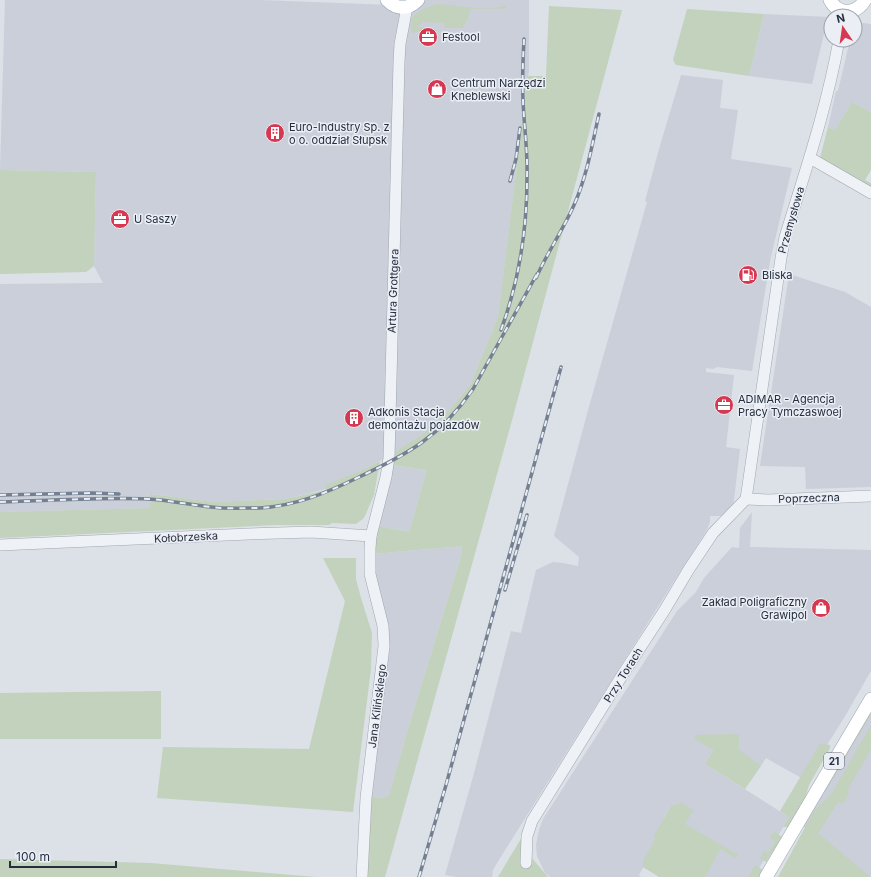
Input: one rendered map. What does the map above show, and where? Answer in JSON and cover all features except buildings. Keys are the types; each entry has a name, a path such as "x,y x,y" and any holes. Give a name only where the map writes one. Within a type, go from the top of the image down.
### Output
{"main road":[{"path":"396,5 413,5 418,0"},
{"name":"21","path":"766,877 871,699"}],"street":[{"name":"Artura Grottgera","path":"371,536 383,492 389,451 400,44 396,5"},
{"name":"Przemysłowa","path":"746,499 785,237 810,158 830,85 837,48"},
{"path":"810,158 871,192"},
{"name":"Poprzeczna","path":"746,499 871,496"},
{"name":"Przy Torach","path":"526,863 527,836 532,820 689,569 713,533 746,499"},
{"name":"Kołobrzeska","path":"0,546 311,532 371,536"},
{"name":"Jana Kilińskiego","path":"362,877 366,798 384,646 381,617 374,596 370,574 369,560 371,536"}],"shaded area":[{"path":"5,0 260,0 418,6 418,0 529,0 529,70 498,317 470,385 452,407 423,434 397,452 326,489 285,499 214,502 152,494 151,508 0,512 0,284 103,283 94,266 96,172 0,170"},
{"path":"764,14 823,17 823,38 812,84 749,76"},
{"path":"863,23 871,24 871,112 852,102 835,130 828,127 836,91 838,91 848,48 863,48"},
{"path":"681,75 723,80 720,108 738,110 731,159 792,168 770,261 752,371 717,367 713,369 706,368 706,372 734,375 726,447 740,449 733,508 723,516 710,516 707,530 497,863 493,870 492,877 456,877 445,875 473,777 511,631 521,633 536,570 553,562 578,566 579,557 554,536 647,202 645,201 659,149"},
{"path":"789,274 845,292 871,307 871,487 806,489 805,467 760,466"},
{"path":"392,465 427,470 409,532 377,526"},
{"path":"752,512 750,547 871,550 871,671 844,718 805,780 766,758 761,766 719,739 705,764 789,817 754,877 666,877 671,806 664,818 667,829 641,871 639,875 641,877 550,877 545,873 537,856 536,845 543,819 677,611 696,592 704,578 732,547 739,548 740,528"},
{"path":"462,546 462,553 389,795 384,798 373,797 371,791 383,693 373,554"},
{"path":"871,710 871,877 865,877 803,826"}],"green space":[{"path":"437,4 479,8 496,8 505,6 506,9 470,9 469,16 463,28 444,28 445,23 423,22 417,27 426,27 426,29 412,33 411,22 414,16 423,9"},
{"path":"549,6 622,10 511,424 385,877 365,877 371,791 373,797 384,798 389,795 462,553 462,546 373,554 377,526 409,532 427,470 392,465 392,454 423,434 452,407 470,385 498,317 528,76 546,76"},
{"path":"687,9 764,14 749,76 676,65 673,60"},
{"path":"852,102 871,112 871,170 865,180 871,183 871,188 820,158 828,127 835,130"},
{"path":"0,170 96,172 94,266 86,272 0,274"},
{"path":"380,461 374,495 364,518 356,524 332,523 329,525 275,525 0,538 0,512 150,508 151,494 214,502 285,499 326,490 325,485"},
{"path":"323,558 356,558 356,579 372,633 371,669 353,812 157,798 163,747 309,749 345,601"},
{"path":"161,691 161,739 0,739 0,693"},
{"path":"871,706 871,714 827,789 820,797"},
{"path":"871,725 871,749 848,789 849,793 843,804 838,802 818,833 870,877 778,877 814,811 832,793"},
{"path":"695,735 739,735 739,750 761,766 745,789 705,764 713,750 695,739"},
{"path":"820,744 830,745 830,748 809,785 805,799 788,827 783,827 789,817 780,811"},
{"path":"682,803 693,810 685,824 738,855 736,858 720,849 705,877 659,877 643,867 643,861 655,840 654,836 671,806"},
{"path":"774,831 782,837 766,862 760,858 764,851 768,853 775,841 770,838"},
{"path":"522,837 531,857 548,877 498,877"},
{"path":"0,859 151,863 316,877 0,877"},
{"path":"755,865 763,870 760,877 748,877"}],"railway":[{"path":"501,330 513,293 524,236 527,197 523,92 524,39"},
{"path":"536,278 579,194 589,160 599,114"},
{"path":"510,181 516,159 520,128"},
{"path":"0,502 130,499 156,500 217,508 260,508 298,502 334,489 392,461 407,452 435,432 448,420 461,406 473,389 537,274"},
{"path":"419,877 446,785 561,367"},
{"path":"0,495 92,493 119,494"},
{"path":"505,590 527,515"}],"place":[{"name":"Festool","path":"428,37"},
{"name":"Centrum Narzędzi Kneblewski","path":"437,89"},
{"name":"Euro-Industry Sp. z o o. oddział Słupsk","path":"275,133"},
{"name":"U Saszy","path":"120,219"},
{"name":"Bliska","path":"748,275"},
{"name":"ADIMAR - Agencja Pracy Tymczaswoej","path":"724,405"},
{"name":"Adkonis Stacja demontażu pojazdów","path":"354,418"},
{"name":"Zakład Poligraficzny Grawipol","path":"821,608"}]}
